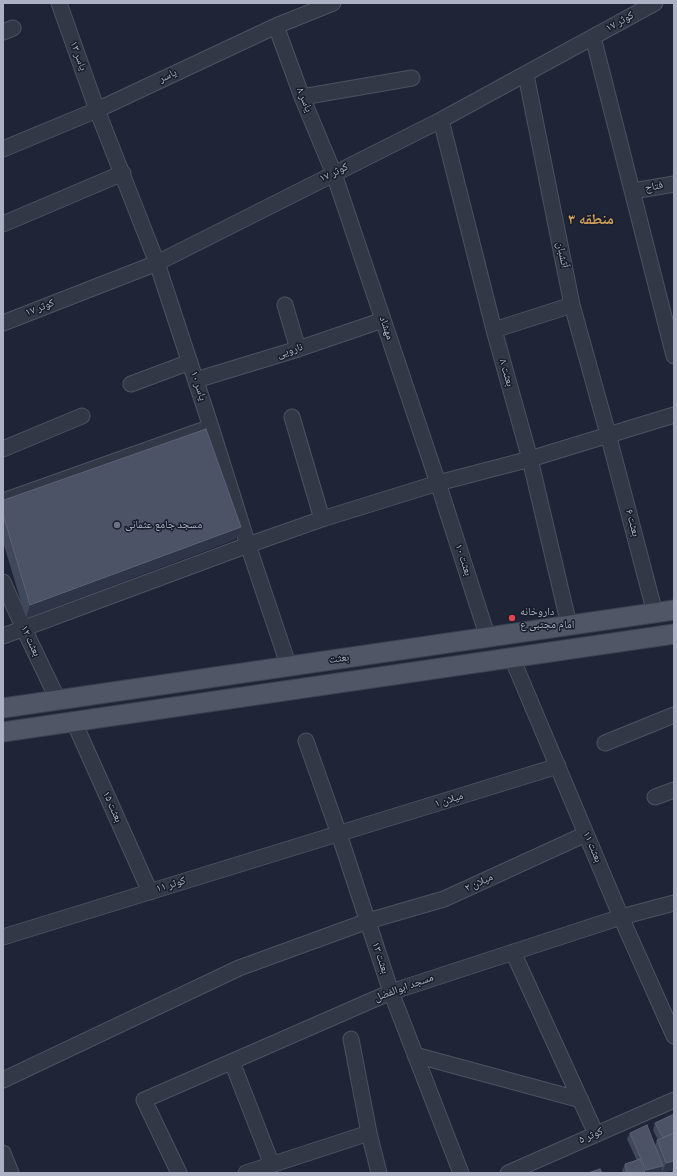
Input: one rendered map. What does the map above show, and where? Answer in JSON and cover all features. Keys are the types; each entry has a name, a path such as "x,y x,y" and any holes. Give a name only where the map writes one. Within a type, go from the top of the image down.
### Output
{"main road":[{"name":"بعثت","path":"6,707 674,610"},
{"path":"6,707 8,731 674,634"}],"street":[{"name":"یاسر ۱۳","path":"59,3 97,110"},
{"name":"کوثر ۱۷","path":"3,323 157,263 441,120 655,3"},
{"name":"یاسر","path":"3,149 97,110 276,26 328,4"},
{"name":"یاسر ۸","path":"276,26 302,97 334,174"},
{"path":"593,37 674,356"},
{"name":"آتشبان","path":"526,74 572,305 608,434"},
{"path":"302,97 412,78"},
{"name":"یاسر ۱۰","path":"97,110 123,173 157,263 289,667"},
{"name":"بعثت ۸","path":"441,120 494,330 530,459 569,625"},
{"path":"3,224 123,173"},
{"name":"مهشاد","path":"334,174 438,483"},
{"name":"فتاح","path":"633,191 674,184"},
{"path":"285,305 298,349"},
{"path":"494,330 572,305"},
{"name":"نارویی","path":"196,380 298,349 383,320"},
{"path":"131,384 190,362"},
{"path":"3,636 322,519 438,483 530,459 674,415"},
{"path":"3,449 82,416"},
{"path":"292,417 322,519"},
{"path":"3,501 211,427"},
{"name":"بعثت ۶","path":"608,434 655,613"},
{"name":"بعثت ۱۰","path":"438,483 488,638"},
{"name":"بعثت ۱۲","path":"3,582 58,700"},
{"name":"بعثت ۱۱","path":"512,658 621,917 674,1036"},
{"path":"605,743 674,716"},
{"name":"بعثت ۱۵","path":"74,722 150,892"},
{"name":"بعثت ۱۳","path":"306,741 339,834 391,992 461,1173"},
{"name":"میلان ۱","path":"339,834 558,766"},
{"path":"655,797 674,790"},
{"name":"کوثر ۱۱","path":"3,937 339,834"},
{"name":"میلان ۲","path":"3,1080 239,968 368,921 444,899 586,834"},
{"name":"مسجد ابوالفضل","path":"179,1173 144,1100 391,992 621,917 674,903"},
{"path":"513,952 596,1134"},
{"path":"351,1039 369,1133 379,1173"},
{"path":"416,1055 581,1100"},
{"path":"232,1062 272,1165"},
{"name":"کوثر ۵","path":"508,1173 674,1100"},
{"path":"246,1173 369,1133"},
{"path":"3,1153 11,1173"}],"building":[{"name":"مسجد جامع عثمانی","path":"206,429 241,527 30,605 3,514 4,500"},
{"path":"674,1114 674,1133 663,1138 655,1123"},
{"path":"647,1125 663,1166 646,1170 630,1133"},
{"path":"674,1133 674,1161 666,1163 657,1140"},
{"path":"640,1159 645,1173 627,1173 625,1164"},
{"path":"600,1169 602,1173 588,1173"}],"place":[{"name":"مسجد جامع عثمانی","path":"117,525"},
{"name":"داروخانه امام مجتبی ع","path":"512,618"}],"district":[{"name":"منطقه ۳","path":"591,220"}]}
